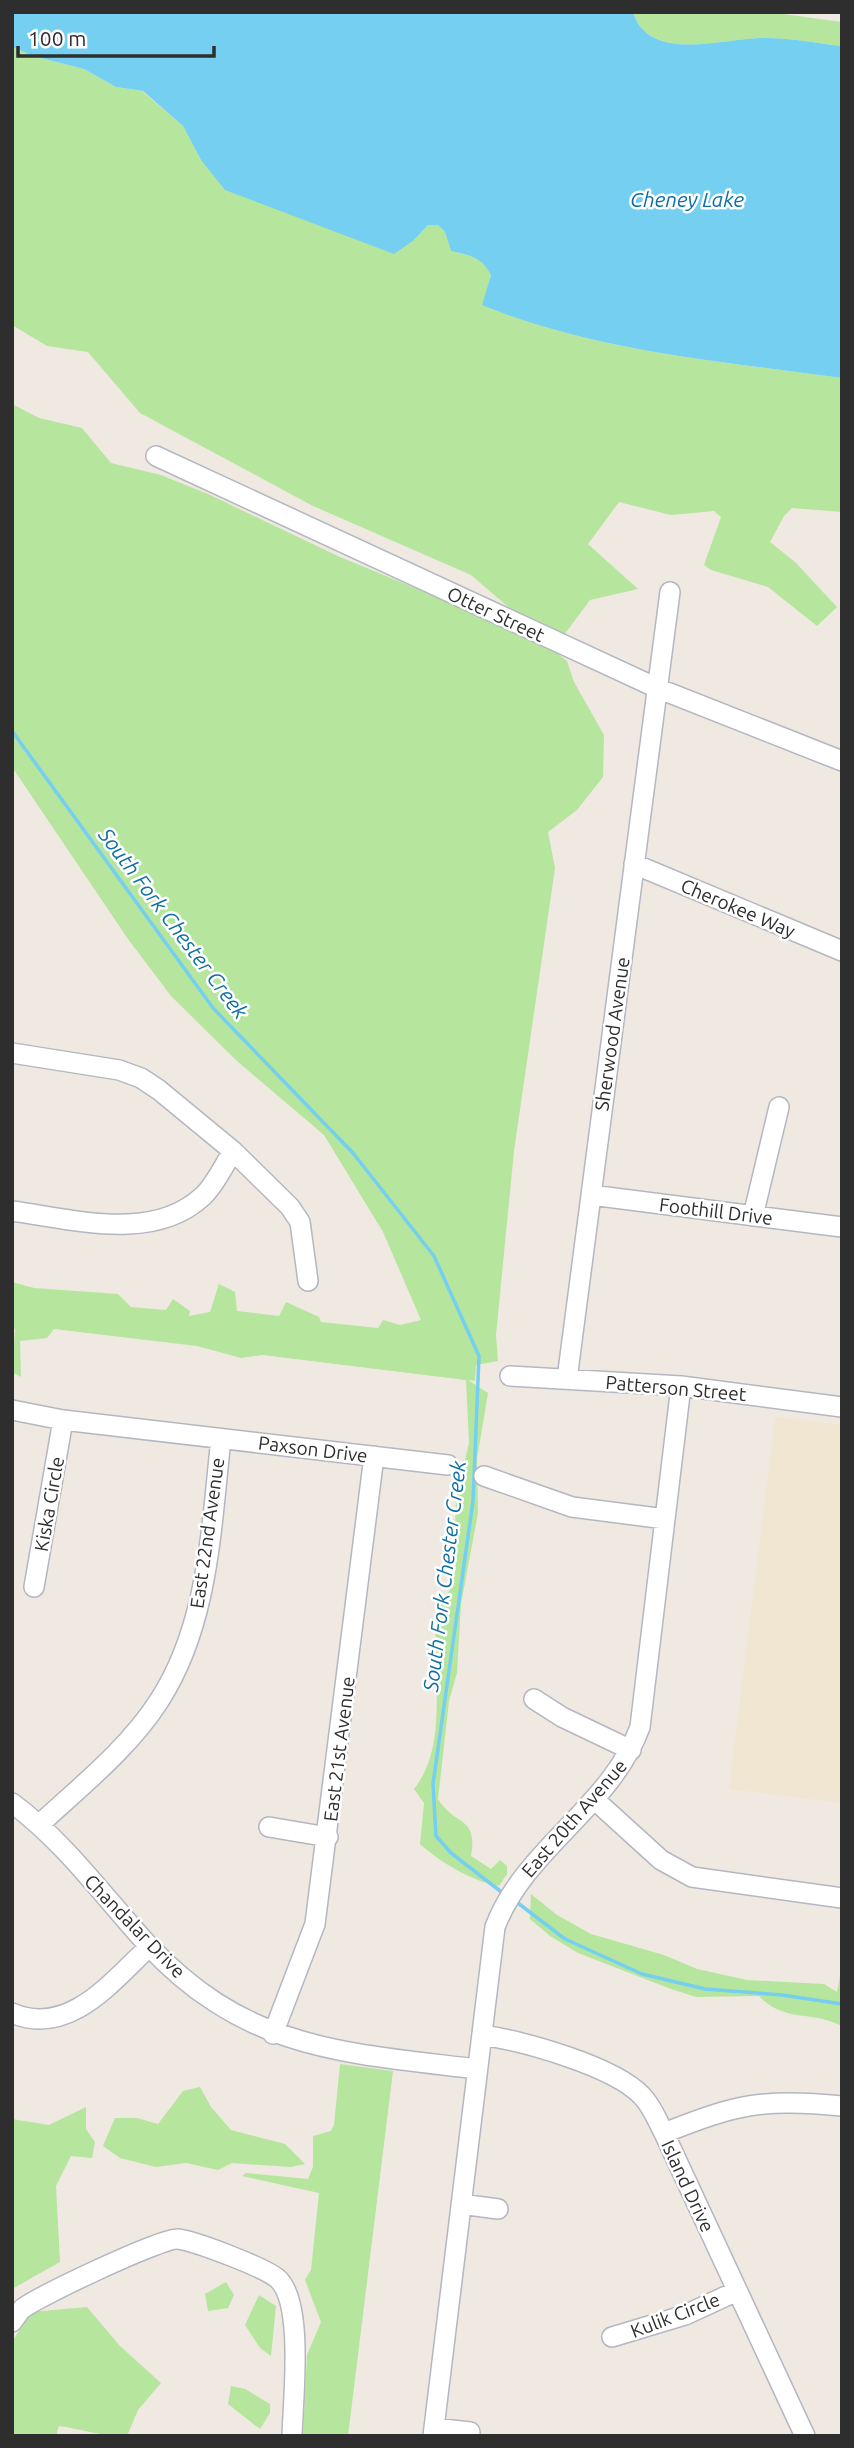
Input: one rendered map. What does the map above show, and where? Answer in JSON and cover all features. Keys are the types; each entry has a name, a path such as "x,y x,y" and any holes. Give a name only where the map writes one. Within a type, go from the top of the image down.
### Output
{"street":[{"name":"Otter Street","path":"156,456 657,688 842,761"},
{"name":"Sherwood Avenue","path":"567,1379 670,592"},
{"name":"Cherokee Way","path":"634,864 842,951"},
{"path":"12,1053 119,1070 141,1078 233,1152 290,1207 300,1222 308,1281"},
{"path":"753,1216 779,1107"},
{"path":"12,1211 95,1222 134,1224 169,1220 204,1195 233,1152"},
{"name":"Foothill Drive","path":"591,1195 842,1227"},
{"name":"Patterson Street","path":"510,1376 681,1386 842,1407"},
{"name":"East 20th Avenue","path":"433,2432 492,1947 502,1910 516,1885 595,1800 631,1750 640,1727 681,1386"},
{"name":"Paxson Drive","path":"12,1410 63,1420 447,1465"},
{"name":"Kiska Circle","path":"34,1587 63,1420"},
{"name":"East 22nd Avenue","path":"40,1824 135,1733 160,1700 179,1662 205,1576 221,1439"},
{"name":"East 21st Avenue","path":"273,2034 315,1924 374,1456"},
{"path":"484,1476 572,1507 665,1519"},
{"path":"534,1699 562,1717 631,1750"},
{"path":"595,1800 661,1860 692,1877 842,1898"},
{"name":"Chandalar Drive","path":"12,1803 40,1824 149,1947 218,2005 273,2034 342,2053 477,2069"},
{"path":"269,1826 328,1837"},
{"path":"12,2014 44,2019 83,2008 149,1947"},
{"name":"Island Drive","path":"482,2035 538,2046 626,2083 651,2107 805,2436"},
{"path":"664,2133 718,2111 765,2101 842,2106"},
{"path":"461,2204 498,2209"},
{"path":"12,2322 23,2309 51,2294 134,2253 176,2238 222,2253 278,2279 293,2308 292,2436"},
{"name":"Kulik Circle","path":"612,2337 684,2315 737,2291"},
{"path":"433,2432 470,2432"}],"shaded area":[{"path":"775,1417 842,1425 842,1803 729,1789"}],"green space":[{"path":"633,12 768,12 842,22 842,46 770,38 707,44 670,43 654,38 642,28"},
{"path":"12,47 33,56 84,69 116,87 142,91 183,126 201,160 414,240 428,225 438,225 445,232 451,251 479,260 491,274 483,305 526,321 614,344 705,360 842,378 842,512 792,508 784,516 770,542 795,562 837,607 817,626 768,587 711,570 704,565 721,517 714,511 671,515 619,502 588,544 638,589 590,600 564,635 513,611 471,575 313,506 140,413 88,352 47,346 12,325"},
{"path":"12,404 39,418 82,428 111,463 161,475 208,494 340,557 541,640 567,661 574,682 604,735 603,777 577,810 548,832 555,868 514,1151 496,1335 498,1361 476,1365 475,1381 468,1380 488,1393 477,1459 478,1513 461,1604 457,1673 449,1701 438,1799 468,1827 472,1843 471,1856 491,1869 500,1860 507,1866 507,1874 499,1886 457,1870 420,1844 424,1803 414,1789 425,1770 436,1727 437,1612 453,1583 456,1569 456,1498 469,1443 466,1380 262,1355 241,1358 197,1346 54,1329 47,1338 20,1341 21,1377 12,1372 15,1329 12,1328 12,1282 34,1288 118,1294 131,1307 166,1310 173,1299 190,1311 189,1316 210,1312 219,1284 235,1292 237,1311 279,1316 286,1302 319,1317 321,1322 378,1328 383,1320 400,1325 421,1320 383,1232 324,1135 237,1061 171,996 128,939 12,767"},
{"path":"531,1894 557,1915 591,1934 664,1955 697,1969 747,1980 824,1984 837,1992 842,1965 842,2026 820,2018 779,2010 759,1996 696,1997 578,1953 550,1936 530,1919"},
{"path":"340,2064 393,2071 348,2436 303,2436 307,2355 321,2322 305,2280 311,2270 319,2193 242,2176 246,2173 308,2179 313,2167 313,2136 331,2131 334,2125"},
{"path":"200,2087 211,2107 231,2130 285,2144 305,2164 291,2167 232,2163 218,2170 186,2163 156,2167 120,2158 103,2146 115,2118 137,2118 158,2124 183,2091"},
{"path":"86,2107 86,2129 95,2142 92,2158 71,2156 56,2186 60,2262 12,2289 12,2119 49,2125"},
{"path":"226,2282 234,2295 228,2308 208,2311 205,2294"},
{"path":"259,2295 276,2306 271,2356 260,2348 245,2325"},
{"path":"87,2307 120,2346 161,2383 138,2410 127,2436 59,2426 56,2436 12,2436 12,2342 31,2312"},
{"path":"231,2386 245,2389 270,2404 270,2413 260,2429 228,2404"}],"water":[{"name":"Cheney Lake","path":"12,12 633,12 641,28 654,38 670,43 707,44 770,38 842,46 842,378 705,360 614,344 525,321 482,305 491,275 479,261 451,251 445,232 438,225 428,225 414,240 394,254 225,190 201,160 183,126 143,91 116,87 84,69 33,56 12,47"}],"waterway":[{"name":"South Fork Chester Creek","path":"12,731 213,1008 353,1153 434,1256 479,1356 473,1501 433,1784 436,1836 451,1853 504,1894"},
{"name":"South Fork Chester Creek","path":"514,1900 565,1939 642,1974 705,1989 782,1995 842,2004"}]}
